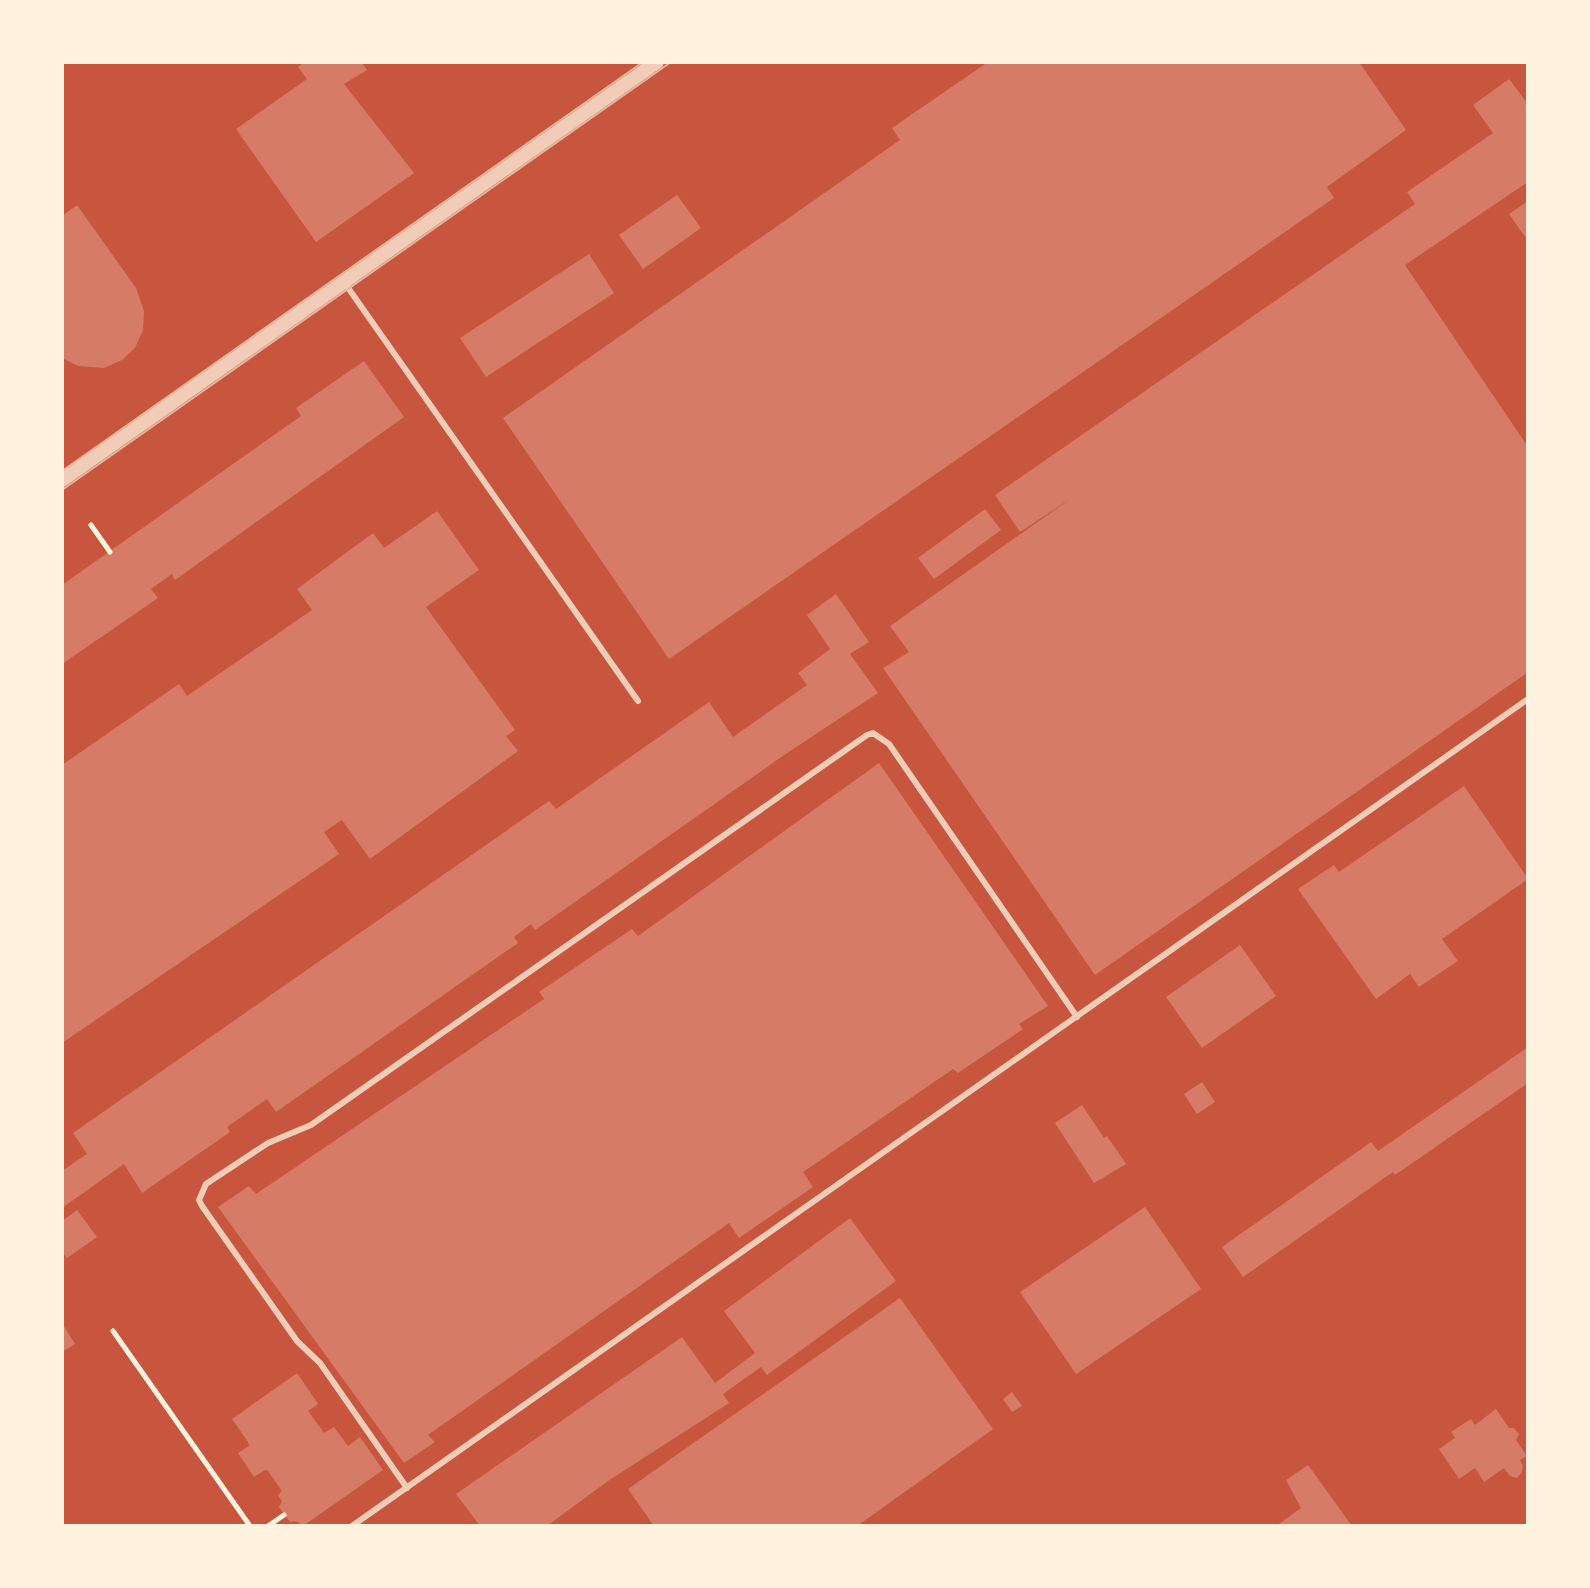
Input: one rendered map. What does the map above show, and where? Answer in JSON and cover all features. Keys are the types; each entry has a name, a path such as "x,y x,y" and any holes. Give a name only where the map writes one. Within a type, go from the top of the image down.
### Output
{"street":[{"path":"62,480 657,62"}],"lane":[{"path":"344,282 638,701"},
{"path":"352,1526 1528,699"},
{"path":"407,1488 320,1363 297,1341 202,1206 199,1200 206,1184 268,1143 311,1125 873,733 889,744 1077,1017"}],"path":[{"path":"91,525 110,552"},
{"path":"113,1331 250,1526"},
{"path":"268,1526 284,1515"}],"building":[{"path":"305,62 361,62 367,70 344,84 414,173 316,242 236,129 307,79 298,67"},
{"path":"988,62 1359,62 1406,130 1327,187 1334,198 669,659 503,418 900,140 892,128"},
{"path":"1509,79 1528,104 1528,182 1405,265 1528,447 1528,672 1095,975 883,668 909,652 890,626 1073,497 1020,532 995,495 1415,204 1407,192 1493,133 1473,105"},
{"path":"677,195 701,228 643,269 619,235"},
{"path":"1528,201 1528,241 1509,214"},
{"path":"77,205 136,288 144,311 143,330 135,348 122,360 104,368 78,366 62,358 62,216"},
{"path":"589,254 614,293 486,377 460,338"},
{"path":"364,361 404,417 175,580 172,574 151,589 158,598 62,664 62,585 301,416 296,408"},
{"path":"985,509 1001,530 934,579 918,558"},
{"path":"437,511 479,570 426,607 515,730 506,736 518,751 370,859 342,820 324,832 339,854 62,1043 62,765 179,684 187,696 312,610 297,589 373,533 384,548"},
{"path":"836,594 869,642 850,654 878,693 535,930 531,924 514,937 518,943 276,1112 267,1099 227,1127 230,1132 142,1193 124,1164 62,1208 62,1171 87,1154 73,1133 549,801 556,809 709,702 733,737 807,685 798,673 830,649 807,615"},
{"path":"879,763 1048,1006 1019,1024 1023,1029 958,1073 953,1069 803,1172 813,1187 739,1238 729,1223 428,1435 435,1442 404,1463 218,1207 249,1186 256,1194 544,999 539,992 632,929 638,936"},
{"path":"1464,786 1528,879 1442,939 1458,961 1419,987 1410,974 1376,999 1298,889 1334,865 1339,872"},
{"path":"1240,945 1276,996 1202,1048 1166,997"},
{"path":"1528,1047 1528,1083 1243,1277 1222,1247 1371,1142 1378,1151"},
{"path":"1202,1082 1215,1102 1197,1114 1184,1094"},
{"path":"1082,1105 1126,1164 1094,1183 1055,1123"},
{"path":"1145,1207 1201,1289 1076,1374 1020,1292"},
{"path":"77,1210 97,1237 67,1258 62,1251 62,1221"},
{"path":"850,1218 896,1281 767,1375 761,1367 723,1394 729,1403 608,1481 547,1526 480,1526 456,1494 682,1337 715,1383 755,1353 724,1311"},
{"path":"900,1298 993,1429 857,1526 654,1526 628,1489"},
{"path":"62,1323 75,1344 62,1352"},
{"path":"297,1373 318,1404 308,1411 324,1433 334,1427 348,1446 360,1437 383,1470 303,1526 296,1521 290,1522 279,1507 282,1502 278,1495 282,1491 268,1471 254,1477 238,1453 249,1446 232,1419"},
{"path":"1012,1392 1022,1406 1012,1412 1003,1399"},
{"path":"1496,1409 1509,1428 1514,1428 1519,1434 1516,1440 1527,1456 1520,1460 1522,1472 1517,1478 1510,1476 1504,1468 1484,1482 1475,1468 1459,1479 1439,1449 1455,1438 1451,1432 1471,1419 1475,1425"},
{"path":"1308,1465 1352,1526 1276,1526 1301,1508 1286,1480"}],"tram line":[{"path":"62,471 643,62"},
{"path":"62,490 671,62"}]}
